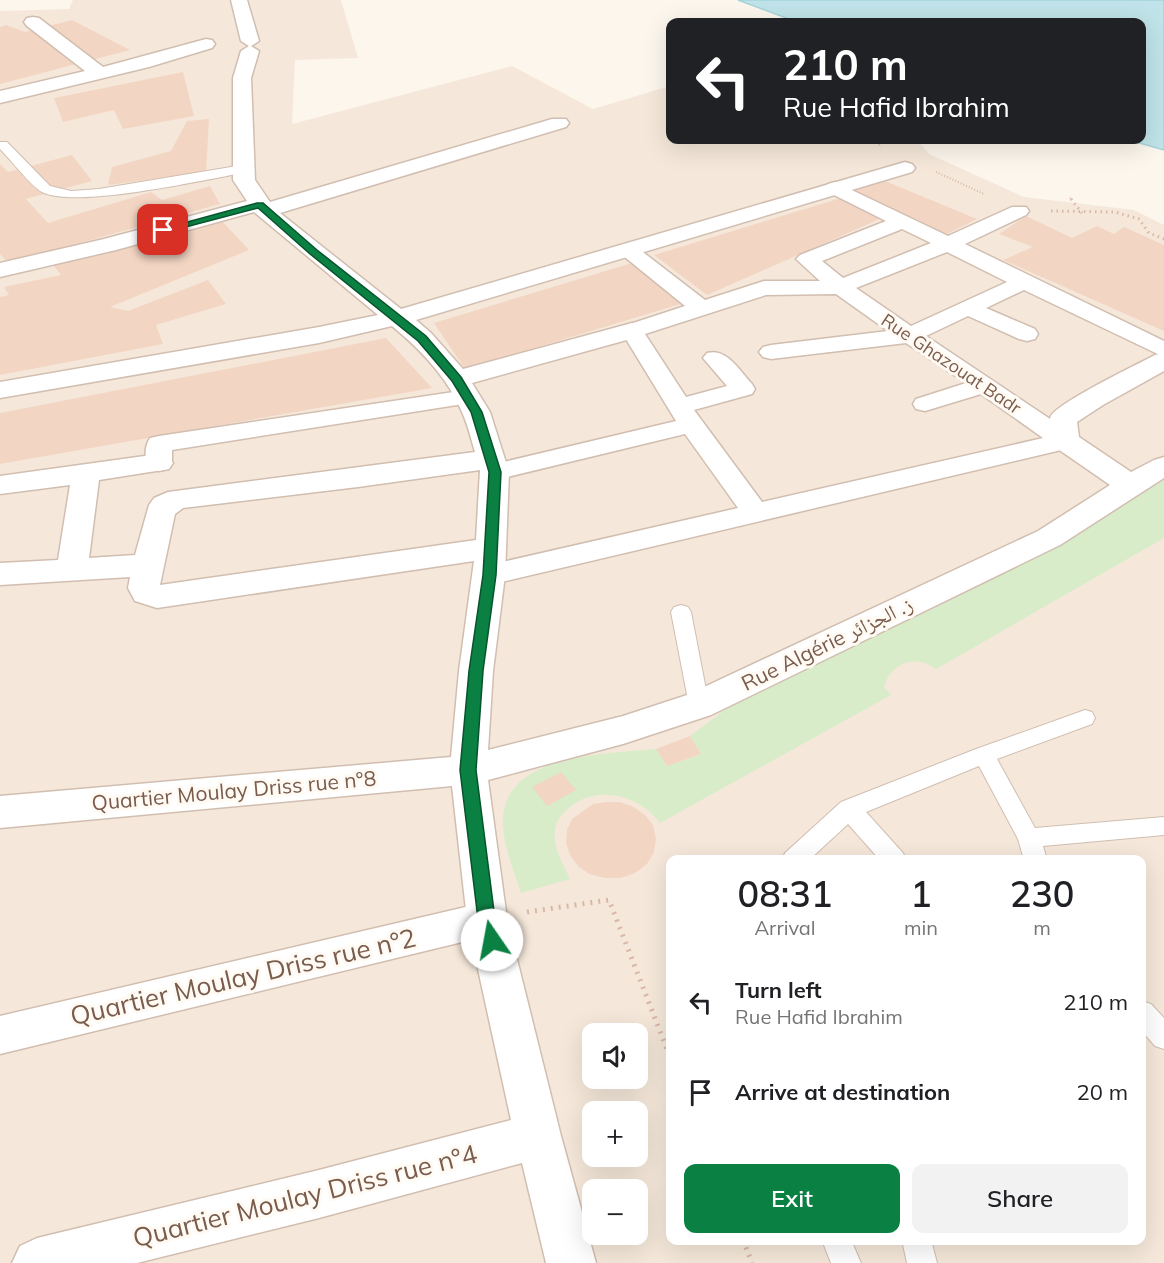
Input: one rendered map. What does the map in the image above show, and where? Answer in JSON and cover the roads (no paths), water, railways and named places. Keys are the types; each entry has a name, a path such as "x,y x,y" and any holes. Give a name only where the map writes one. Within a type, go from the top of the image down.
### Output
{"street":[{"path":"239,0 250,46"},
{"path":"242,18 221,54 244,180 262,208 422,338 462,388 476,412 493,466 490,561 476,671 468,770 487,919 538,1136 571,1263"},
{"path":"33,22 100,74"},
{"path":"1,96 143,63 221,54 250,46"},
{"path":"221,54 250,46"},
{"path":"0,270 262,208 559,123"},
{"path":"0,390 307,337 397,318 905,168"},
{"path":"835,189 950,243 1022,283 1164,350"},
{"path":"0,485 159,463 159,444 462,388 764,288 838,287 950,243 1019,211"},
{"name":"Rue Ghazouat Badr","path":"903,221 807,259 838,287 907,336 985,385 1065,441"},
{"path":"628,250 701,308"},
{"path":"771,352 907,336 1022,283"},
{"path":"967,308 1027,334"},
{"path":"632,331 685,416 755,512"},
{"path":"715,358 743,389 685,416 493,466 358,478 178,499 164,505 160,514 148,565 144,588 146,593 157,597 490,561 755,512 1065,441 1130,485"},
{"path":"1065,441 1063,419 1093,399 1164,361"},
{"path":"926,404 985,385"},
{"name":"Rue Algérie ز. الجزائر","path":"468,770 623,730 699,705 1049,538 1130,485 1164,466"},
{"path":"72,571 86,473"},
{"path":"0,574 148,565"},
{"name":"Quartier Moulay Driss rue n°8","path":"0,812 468,770"},
{"name":"Quartier Moulay Driss rue n°2","path":"0,1035 487,919"},
{"name":"Quartier Moulay Driss rue n°4","path":"37,1263 319,1194 538,1136"}],"lane":[{"path":"3,145 46,189 71,195 99,193 243,169"},
{"path":"681,612 699,705"},
{"path":"798,855 849,809 984,755 1085,718"},
{"path":"984,755 1029,838 1034,855"},
{"path":"849,809 890,855"},
{"path":"1029,838 1164,826"},
{"path":"1146,1017 1164,1037"},
{"path":"838,1245 846,1263"},
{"path":"917,1245 922,1263"}],"water":[{"path":"738,0 1164,0 1164,150 1143,144 1146,144 1146,18 786,18"}]}
